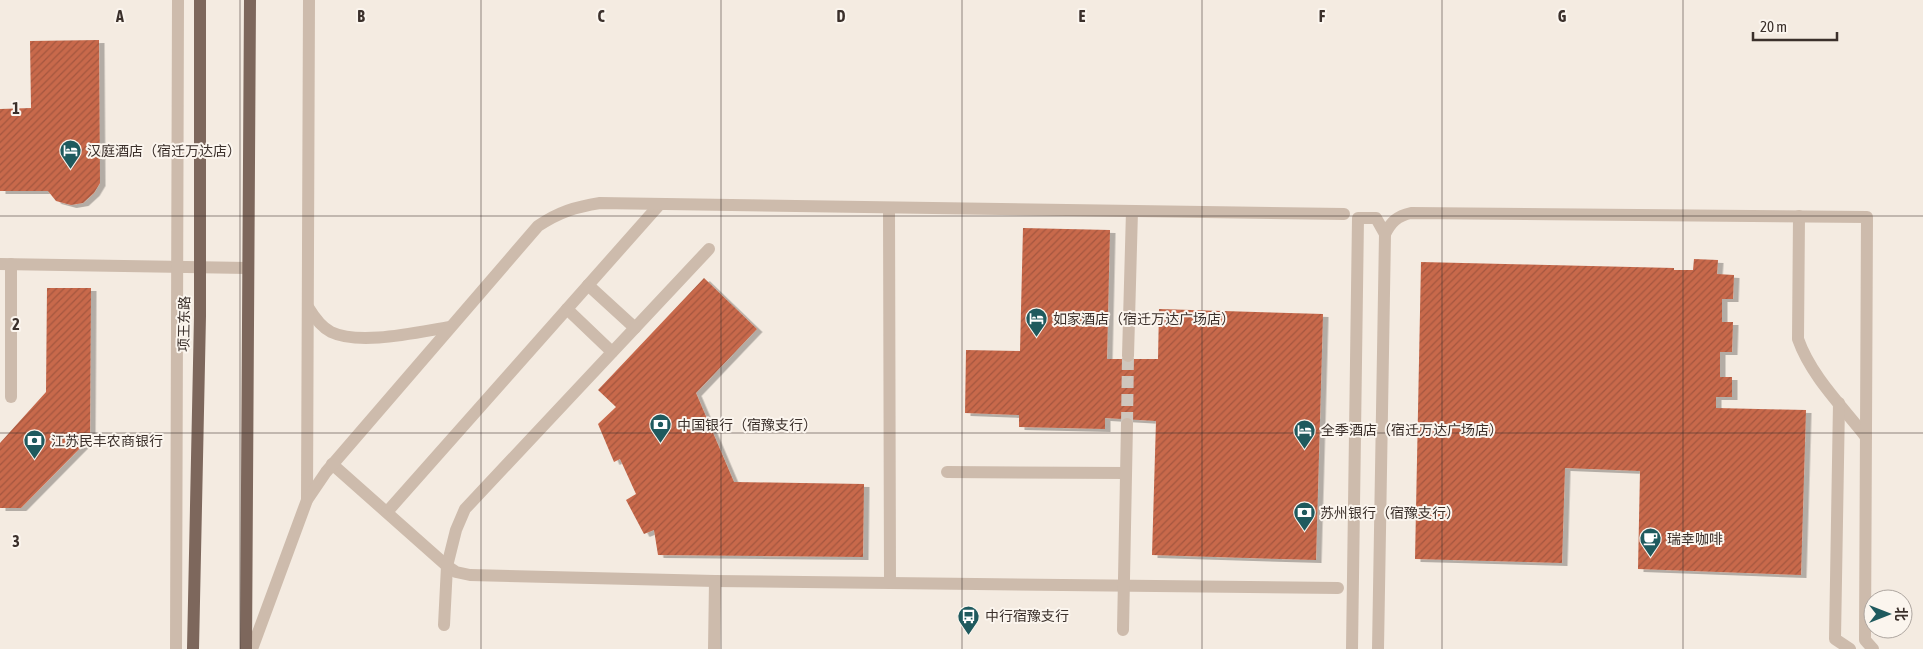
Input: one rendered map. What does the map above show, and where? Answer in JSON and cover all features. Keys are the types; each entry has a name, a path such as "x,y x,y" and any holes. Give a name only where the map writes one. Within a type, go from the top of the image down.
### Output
{"main road":[{"name":"项王东路","path":"193,649 200,267 200,0"},
{"path":"246,649 250,0"}],"lane":[{"path":"176,649 178,0"},
{"path":"307,500 308,0"},
{"path":"252,649 307,500 332,464 538,226 555,214 577,206 600,203 1344,214"},
{"path":"387,512 660,204"},
{"path":"888,208 890,583"},
{"path":"1128,356 1132,211"},
{"path":"1378,649 1385,234 1391,223 1400,216 1411,213 1867,217 1865,640 1873,649"},
{"path":"1799,216 1798,339 1803,353 1814,370 1866,437"},
{"path":"1352,649 1358,218 1376,218 1385,234"},
{"path":"444,624 447,566 456,530 465,509 709,250"},
{"path":"11,397 6,264 248,268"},
{"path":"588,285 635,328"},
{"path":"308,308 319,323 332,332 354,338 387,337 450,328"},
{"path":"567,309 612,352"},
{"path":"1839,403 1835,639 1850,649"},
{"path":"1123,630 1127,424"},
{"path":"332,464 447,566 456,572 470,575 715,581 1338,588"},
{"path":"947,472 1126,473"},
{"path":"714,649 715,581"}],"building":[{"path":"99,40 100,183 94,193 83,203 71,205 56,201 48,191 0,191 0,109 31,108 30,41"},
{"path":"1023,228 1110,230 1107,359 1158,359 1159,309 1323,314 1316,560 1152,555 1156,421 1105,418 1105,429 1019,427 1019,415 965,413 966,350 1020,351"},
{"path":"1694,259 1718,260 1717,274 1734,275 1733,299 1722,299 1722,322 1733,322 1732,352 1720,352 1720,377 1732,377 1732,397 1716,397 1716,408 1806,410 1801,575 1638,569 1640,471 1565,468 1562,563 1415,559 1421,262 1693,270"},
{"path":"704,278 757,329 696,393 734,482 864,484 863,557 658,555 654,530 644,534 626,500 636,494 620,459 614,462 598,424 616,407 598,390"},
{"path":"47,288 91,288 90,438 21,508 0,508 0,443 46,392"}],"tunnel":[{"path":"1127,424 1128,356"}],"place":[{"name":"汉庭酒店（宿迁万达店）","path":"71,170"},
{"name":"如家酒店（宿迁万达广场店）","path":"1037,338"},
{"name":"中国银行（宿豫支行）","path":"661,444"},
{"name":"全季酒店（宿迁万达广场店）","path":"1305,449"},
{"name":"江苏民丰农商银行","path":"35,460"},
{"name":"苏州银行（宿豫支行）","path":"1304,532"},
{"name":"瑞幸咖啡","path":"1651,558"},
{"name":"中行宿豫支行","path":"969,635"}]}
